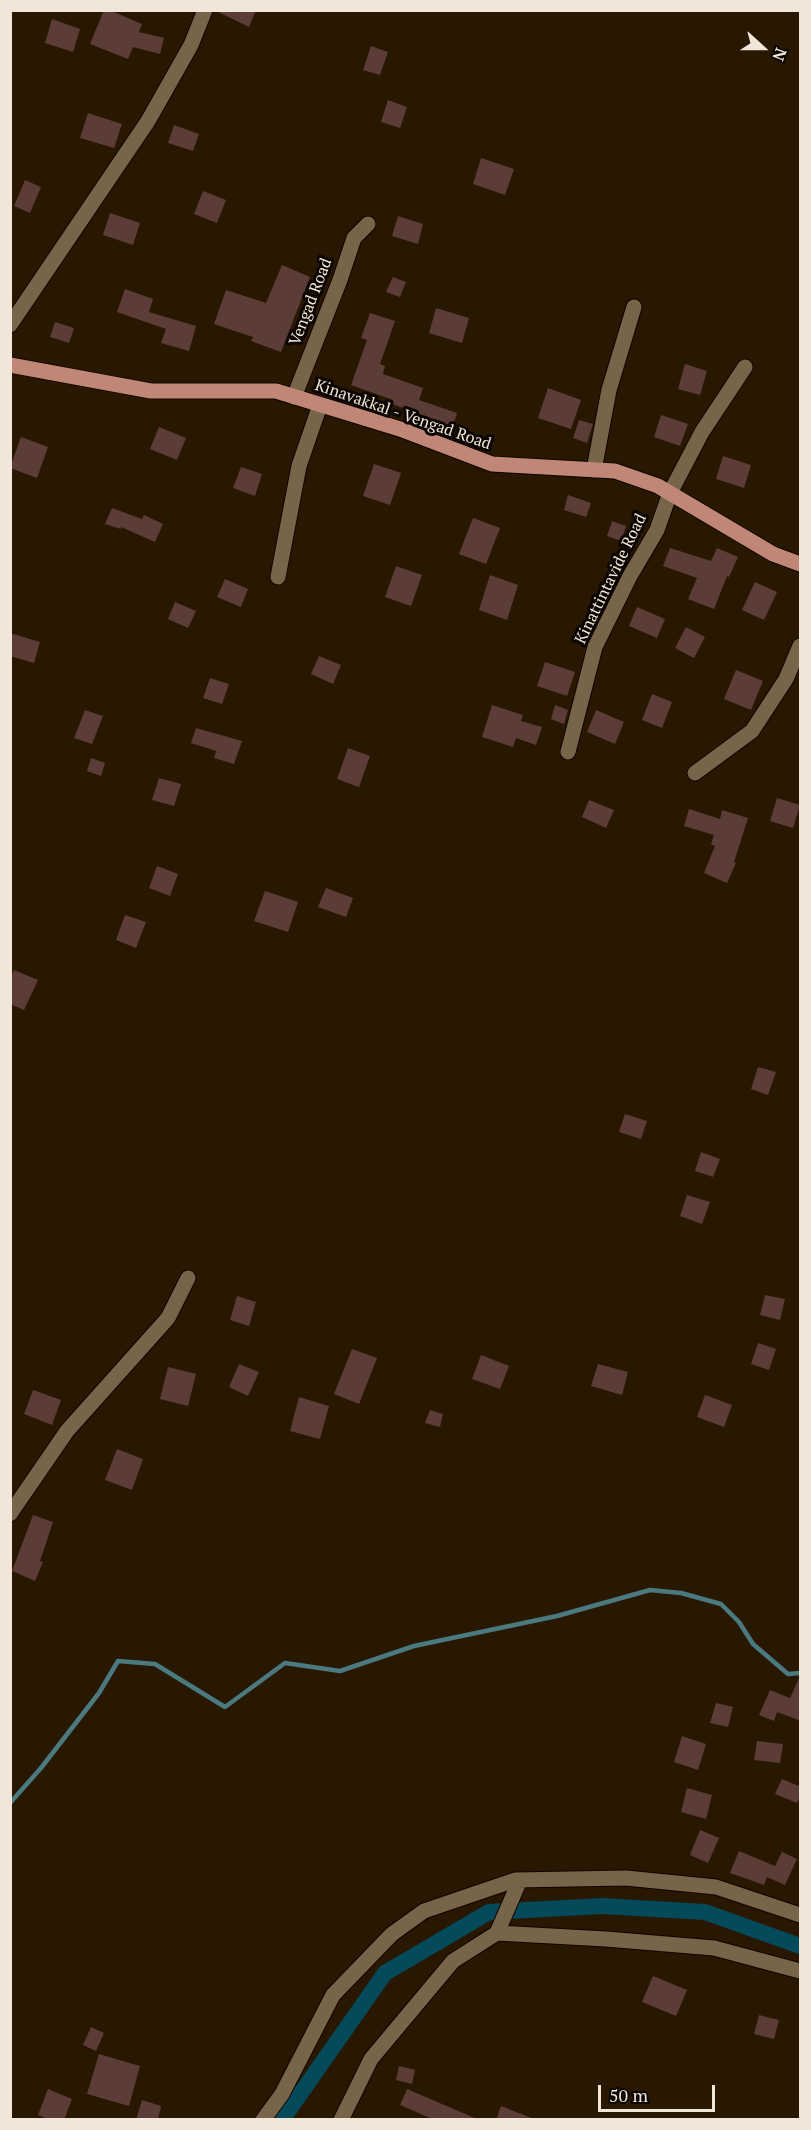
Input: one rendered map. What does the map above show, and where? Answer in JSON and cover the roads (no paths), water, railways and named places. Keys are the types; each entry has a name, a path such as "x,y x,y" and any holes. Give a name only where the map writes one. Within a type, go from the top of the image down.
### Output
{"main road":[{"name":"Kinavakkal - Vengad Road","path":"10,365 151,391 276,391 400,429 492,465 615,471 658,486 772,554 801,564"}],"street":[{"path":"10,325 148,122 191,45 205,10"},
{"name":"Vengad Road","path":"294,397 354,238 368,224"},
{"path":"594,470 609,390 634,307"},
{"name":"Kinattintavide Road","path":"568,752 595,647 630,576 657,530 670,493 702,432 745,367"},
{"path":"278,577 299,466 321,405"},
{"path":"695,773 752,731 786,679 801,646"},
{"path":"10,1514 67,1431 168,1318 188,1278"},
{"path":"263,2120 282,2094 333,1995 392,1934 424,1911 515,1880 626,1878 716,1887 801,1915"},
{"path":"497,1934 520,1880"},
{"path":"341,2120 371,2058 453,1961 497,1934 606,1939 714,1948 801,1971"}],"waterway":[{"path":"10,1803 41,1768 99,1693 118,1661 155,1664 225,1707 285,1663 340,1671 414,1646 557,1616 650,1590 681,1593 721,1604 739,1622 753,1644 788,1674 800,1673"},
{"path":"282,2120 385,1973 489,1912 603,1906 705,1912 800,1946"}]}
